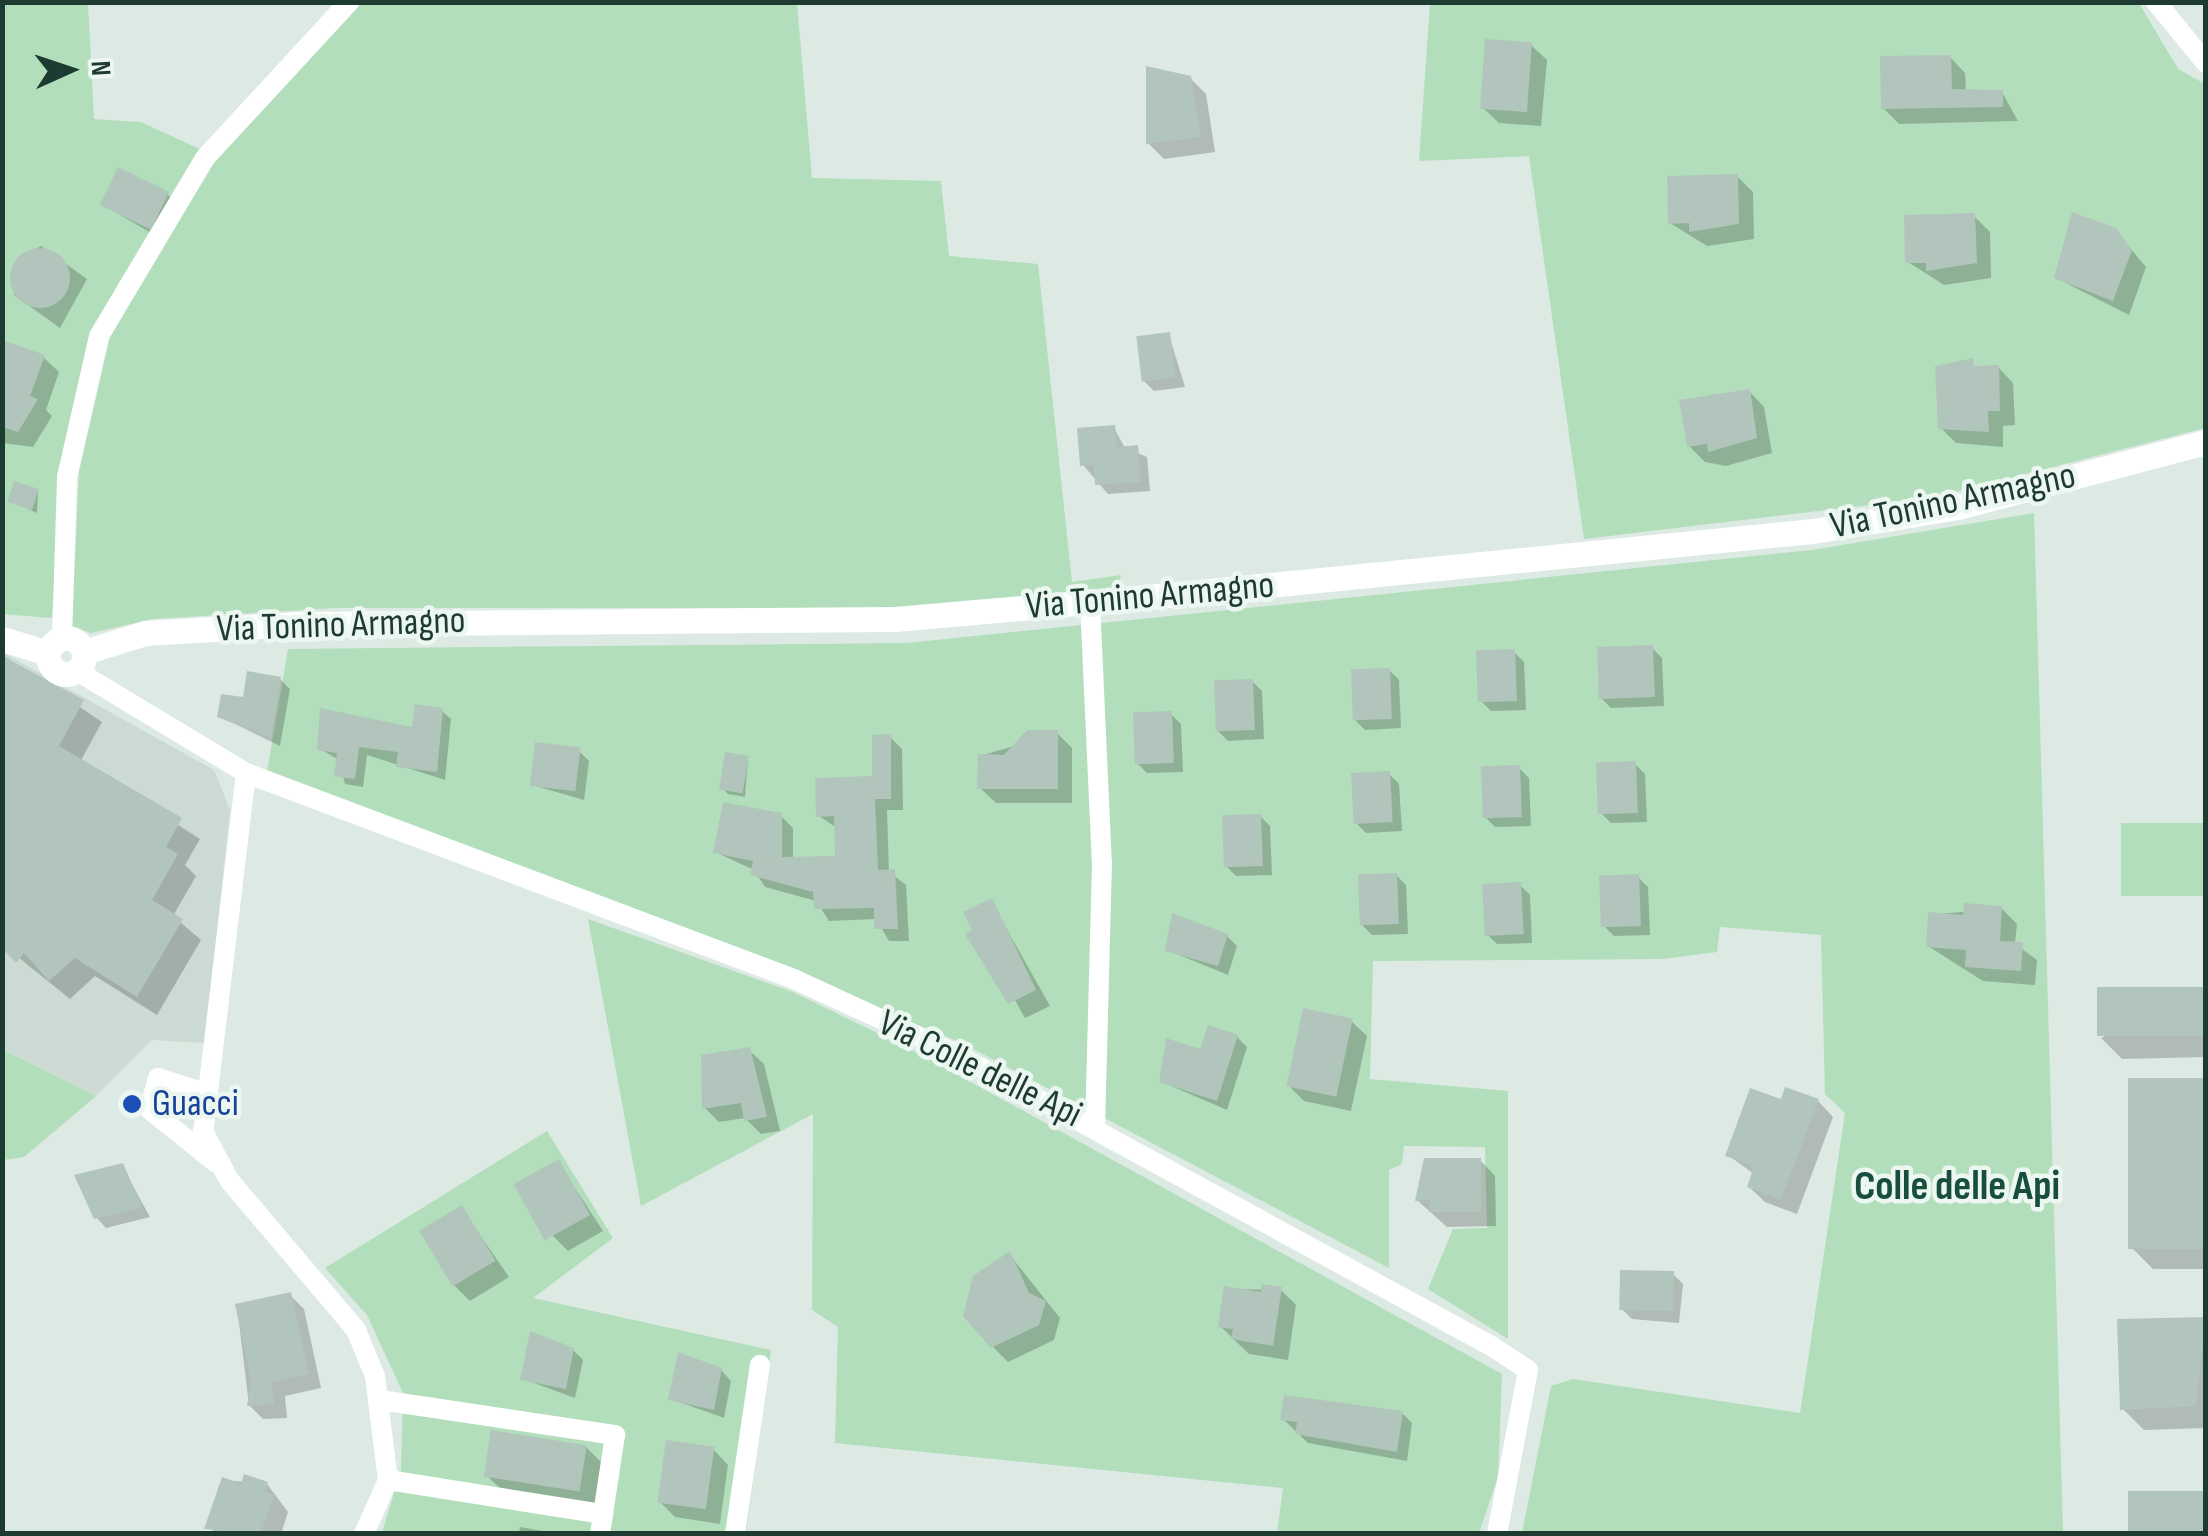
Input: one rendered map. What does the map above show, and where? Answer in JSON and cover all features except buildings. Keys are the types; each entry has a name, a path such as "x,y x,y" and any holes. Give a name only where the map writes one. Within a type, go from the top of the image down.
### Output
{"street":[{"path":"55,646 66,476 99,336 205,158 349,2"},
{"path":"2156,2 2206,63"},
{"name":"Via Tonino Armagno","path":"81,661 145,633 295,624 895,619 1813,531 1958,507 2206,442"},
{"path":"1090,602 1102,862 1095,1126"},
{"path":"2,639 55,646 81,661"},
{"name":"Via Colle delle Api","path":"81,661 246,772 794,979 1095,1126 1528,1370 1497,1534"},
{"path":"217,1163 202,1092 229,970 246,772"},
{"path":"202,1092 158,1078 149,1110 217,1163 356,1330 380,1400 388,1480 364,1534"},
{"path":"736,1534 760,1365"},
{"path":"380,1400 615,1435 601,1524 388,1480"}],"shaded area":[{"path":"2,652 214,770 230,810 205,1043 152,1040 96,1096 3,1049"}],"green space":[{"path":"2,3 88,3 94,119 141,122 204,151 96,335 62,478 52,618 3,614"},
{"path":"362,3 797,3 812,178 941,181 949,256 1038,264 1072,582 1121,575 1118,591 905,608 336,608 153,619 91,633 72,627 79,472 110,337 212,164"},
{"path":"1430,3 2139,3 2178,69 2205,84 2205,428 1936,497 1584,539 1529,156 1419,161"},
{"path":"2034,513 2063,1533 1522,1533 1551,1386 1573,1379 1800,1413 1845,1113 1825,1094 1821,935 1720,927 1717,952 1663,959 1373,961 1370,1079 1508,1091 1508,1339 1428,1289 1453,1229 1487,1228 1485,1147 1404,1146 1402,1164 1389,1170 1389,1268 960,1042 267,772 288,649 907,643 1812,550"},
{"path":"2121,823 2205,823 2205,896 2121,896"},
{"path":"588,919 793,992 920,1054 1502,1374 1498,1477 1479,1533 1277,1533 1283,1488 835,1443 838,1327 812,1310 813,1114 641,1206"},
{"path":"2,1049 96,1096 24,1157 3,1160"},
{"path":"547,1131 613,1238 533,1298 771,1350 746,1533 382,1533 401,1469 403,1393 367,1315 325,1268"}],"place":[{"name":"Guacci","path":"132,1104"}],"district":[{"name":"Colle delle Api","path":"1957,1187"}]}
